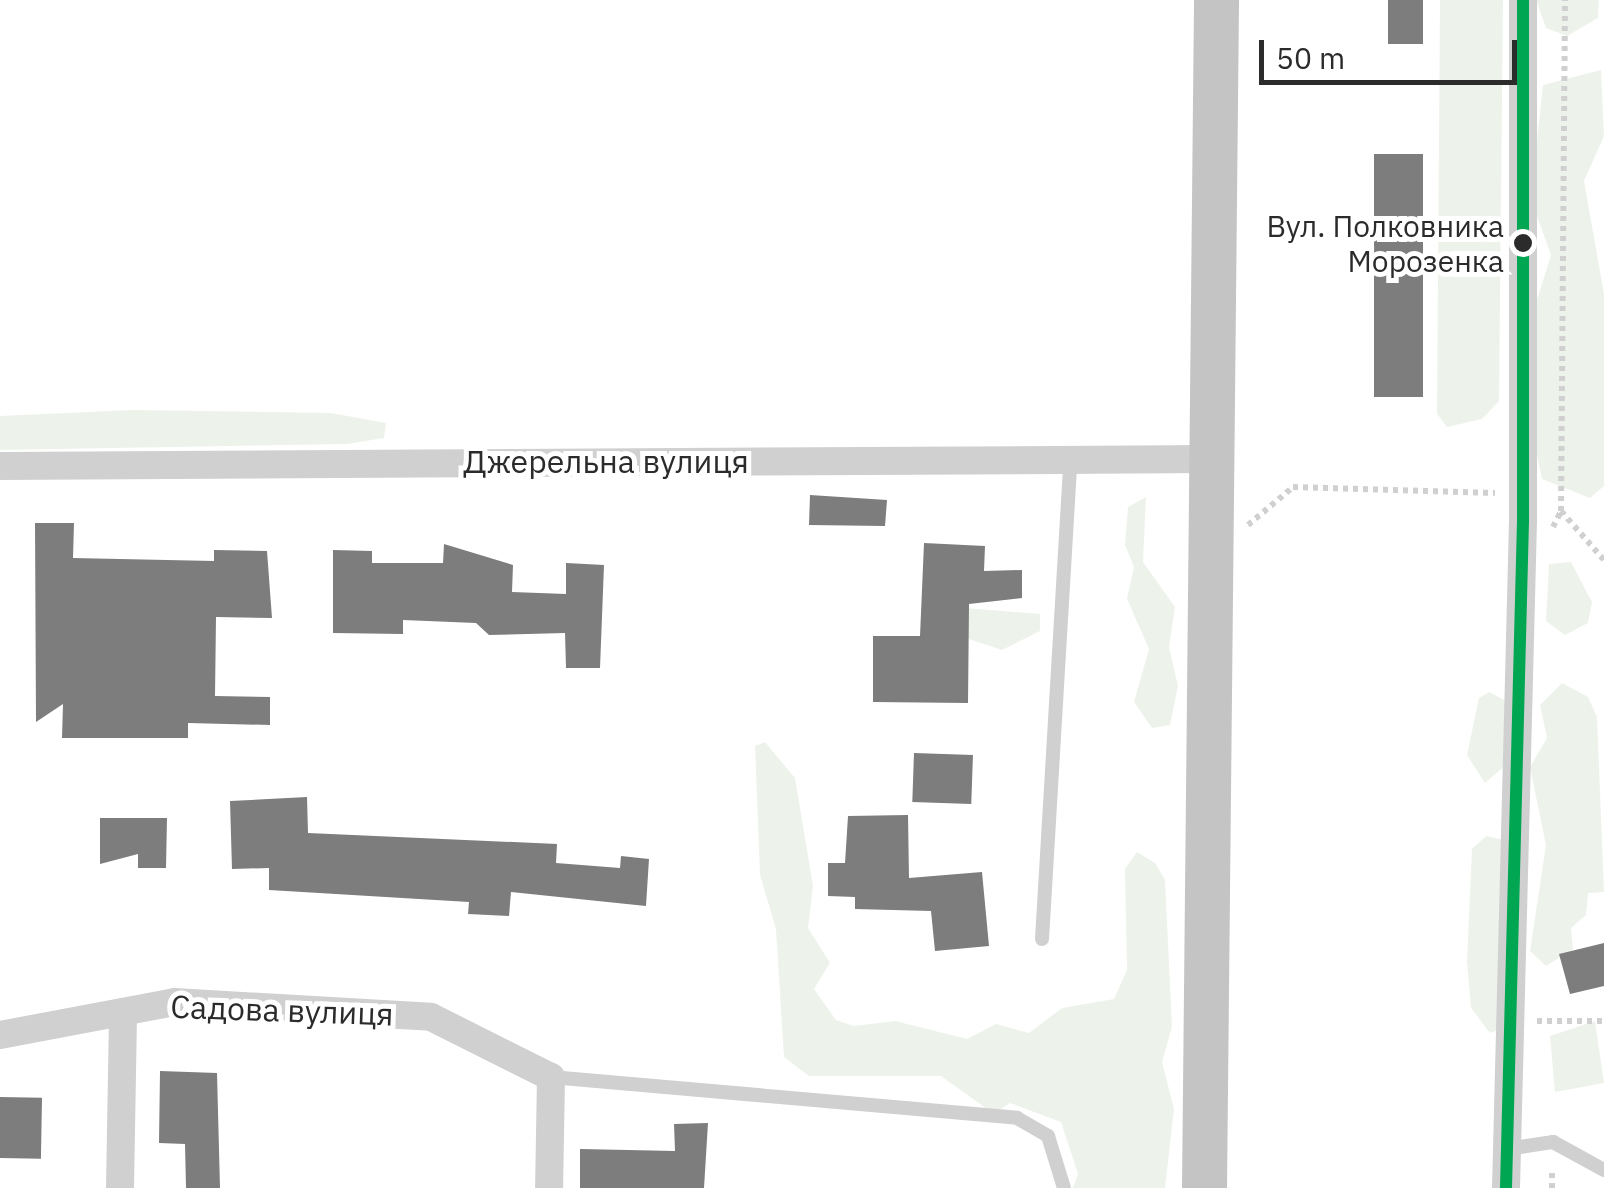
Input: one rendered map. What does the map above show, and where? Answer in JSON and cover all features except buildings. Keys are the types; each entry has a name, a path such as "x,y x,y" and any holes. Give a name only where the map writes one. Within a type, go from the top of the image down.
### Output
{"main road":[{"path":"1204,1188 1216,0"}],"street":[{"path":"1506,1188 1521,494 1523,0"},
{"name":"Джерельна вулиця","path":"0,466 1211,459"},
{"name":"Садова вулиця","path":"0,1035 174,1002 431,1017 551,1078"},
{"path":"120,1188 124,1012"},
{"path":"549,1188 551,1078"}],"lane":[{"path":"1042,938 1070,462"},
{"path":"551,1078 1016,1118 1048,1136 1064,1188"},
{"path":"1506,1149 1552,1142 1604,1170"}],"path":[{"path":"1565,0 1562,511 1604,560"},
{"path":"1240,525 1262,520 1294,487 1521,494"},
{"path":"1532,1022 1604,1021"}],"shaded area":[{"path":"1440,0 1503,0 1499,401 1482,419 1447,427 1437,414"},
{"path":"1536,0 1599,0 1598,18 1567,36 1546,28"},
{"path":"1601,70 1604,136 1584,181 1604,294 1604,486 1590,498 1542,479 1531,427 1536,303 1551,255 1534,208 1534,168 1543,85"},
{"path":"133,410 331,413 386,423 384,438 347,444 0,450 0,416"},
{"path":"1146,497 1143,562 1175,607 1169,647 1178,686 1170,725 1152,728 1134,702 1149,649 1127,599 1134,567 1125,545 1128,507"},
{"path":"1571,562 1592,602 1588,623 1565,635 1546,621 1549,564"},
{"path":"953,607 1040,614 1040,631 1002,650 942,630"},
{"path":"1562,683 1588,697 1597,717 1604,892 1588,893 1586,915 1571,928 1573,949 1546,966 1530,951 1546,845 1530,767 1547,738 1540,705"},
{"path":"1489,692 1506,701 1507,764 1485,783 1467,755 1479,698"},
{"path":"765,742 795,778 813,886 808,928 830,963 814,989 836,1020 854,1026 895,1021 967,1039 996,1024 1029,1033 1062,1008 1114,999 1127,970 1125,869 1137,852 1155,863 1165,880 1172,1027 1162,1062 1174,1109 1165,1188 1073,1188 1078,1174 1061,1122 1010,1103 994,1114 941,1076 809,1076 784,1057 776,929 760,875 755,746"},
{"path":"1486,836 1504,840 1506,1027 1490,1033 1471,1008 1467,962 1472,849"},
{"path":"1595,1021 1604,1083 1555,1092 1550,1036"}],"transit line":[{"path":"1506,1188 1523,521 1523,0"}],"place":[{"name":"Вул. Полковника Морозенка","path":"1523,243"}]}
